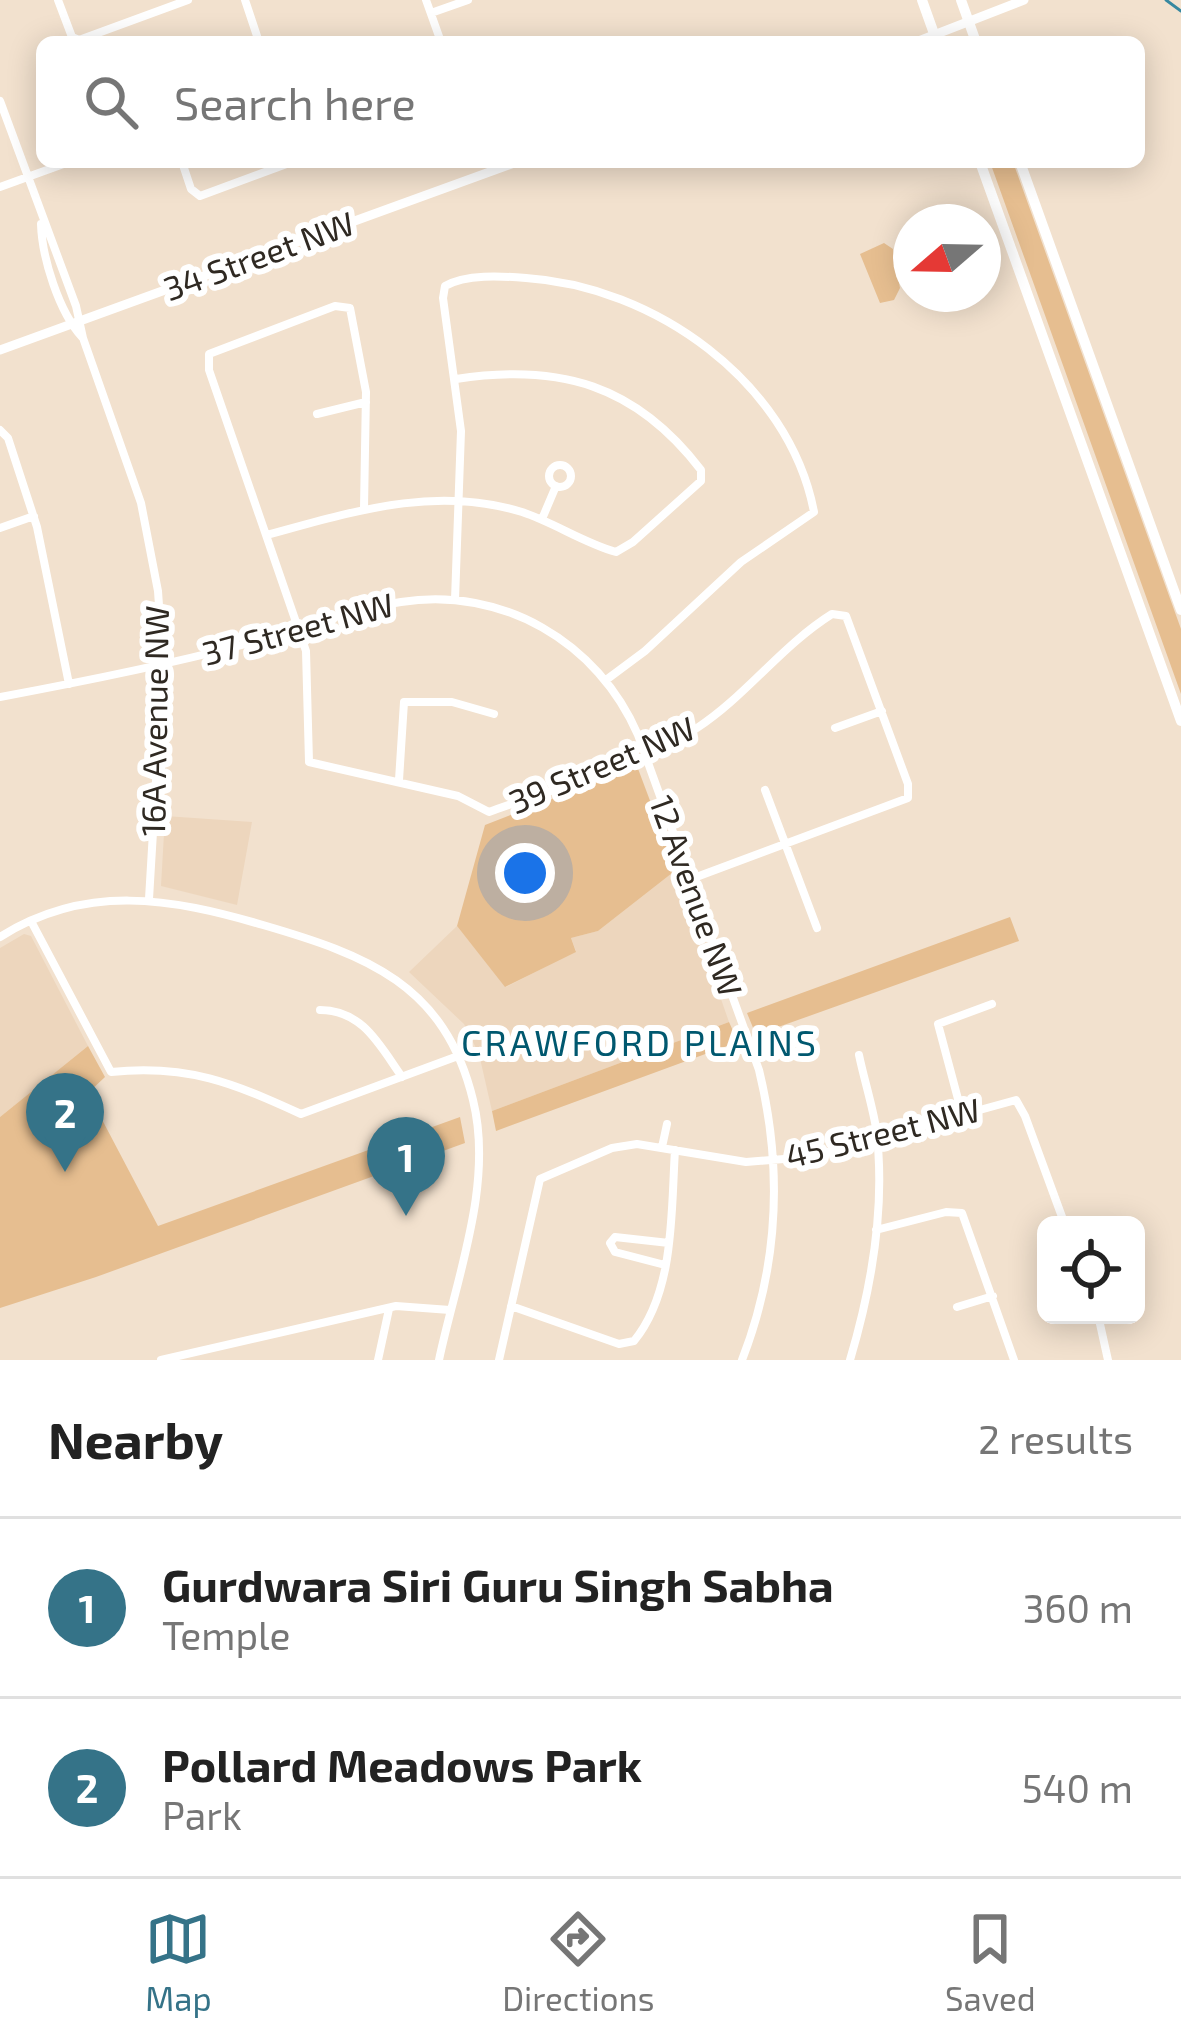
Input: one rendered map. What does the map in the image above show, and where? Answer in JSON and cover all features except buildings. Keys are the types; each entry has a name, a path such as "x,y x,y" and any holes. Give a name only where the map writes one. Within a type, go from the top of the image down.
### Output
{"highway":[{"path":"922,0 935,36"},
{"path":"961,0 974,36"},
{"path":"982,168 1181,726"},
{"path":"1021,168 1181,610"}],"main road":[{"path":"932,36 1024,0"},
{"name":"34 Street NW","path":"0,350 501,168"}],"street":[{"path":"58,0 73,36"},
{"path":"154,0 158,11"},
{"path":"86,36 188,0"},
{"path":"245,0 257,36"},
{"path":"426,0 439,36"},
{"path":"430,13 468,0"},
{"name":"16A Avenue NW","path":"0,101 40,218 42,240 83,338 150,538 163,664 149,899"},
{"path":"0,187 51,168"},
{"path":"184,168 195,195 274,168"},
{"path":"455,600 461,430 445,286 489,278 550,280 620,298 662,318 710,350 761,405 798,466 813,514 741,562 645,651 606,680"},
{"path":"300,629 208,357 215,350 335,306 347,306 354,314 366,402 364,508"},
{"path":"267,535 364,508 406,501 459,501 490,504 542,519 616,552 698,486 702,476 692,459 661,425 598,387 524,372 456,379"},
{"path":"317,414 366,402"},
{"path":"0,430 8,439 34,516 69,684"},
{"path":"542,519 556,486"},
{"path":"0,528 34,516"},
{"name":"37 Street NW","path":"0,697 163,664 398,602 455,600 526,618"},
{"name":"39 Street NW","path":"300,629 310,672 310,762 458,796 489,812 645,754 704,723 832,614 844,614 850,623 882,711"},
{"name":"12 Avenue NW","path":"526,618 573,647 606,680 632,722 759,1070 774,1162 770,1269 742,1360"},
{"path":"399,780 404,702 452,702 494,714"},
{"path":"691,879 908,798 909,788 882,711 835,728"},
{"path":"765,790 817,928"},
{"path":"0,937 31,921 88,903 149,899 210,909 329,944 369,960 416,997 458,1056 474,1105 479,1159 439,1360"},
{"path":"31,921 111,1072 163,1068 213,1076 302,1114 458,1056"},
{"path":"962,1114 938,1024 992,1004"},
{"path":"320,1010 347,1014 368,1030 402,1077"},
{"path":"850,1360 869,1292 876,1230 877,1136 859,1055"},
{"name":"45 Street NW","path":"511,1306 542,1176 623,1146 774,1162 809,1157 1016,1100 1062,1216"},
{"path":"662,1147 667,1124"},
{"path":"499,1360 511,1306 628,1344 644,1324 664,1265 674,1150"},
{"path":"876,1230 946,1212 962,1213 1014,1360"},
{"path":"664,1265 615,1252 610,1243 615,1238 669,1243"},
{"path":"957,1307 993,1295"},
{"path":"161,1360 390,1308 416,1305 449,1310"},
{"path":"379,1360 390,1308"},
{"path":"1100,1324 1108,1360"}],"shaded area":[{"path":"992,168 1015,168 1181,629 1181,694"},
{"path":"884,243 893,249 893,300 880,303 860,254"},
{"path":"637,766 676,870 598,931 571,938 576,952 505,987 457,926 485,825"},
{"path":"165,816 252,822 237,905 161,886"},
{"path":"676,870 729,1022 492,1111 479,1054 464,1024 409,972 457,926 506,987 576,951 571,938 598,931"},
{"path":"1010,917 1019,941 756,1035 747,1013"},
{"path":"24,934 31,936 88,1046 0,1117 0,948"},
{"path":"729,1022 738,1042 496,1131 492,1111"},
{"path":"88,1046 105,1077 88,1093 158,1226 460,1117 465,1143 0,1308 0,1117"}],"waterway":[{"path":"1166,0 1181,11"}],"place":[{"name":"Pollard Meadows Park","path":"65,1172"},
{"name":"Gurdwara Siri Guru Singh Sabha","path":"406,1216"}],"district":[{"name":"CRAWFORD PLAINS","path":"640,1043"}]}
